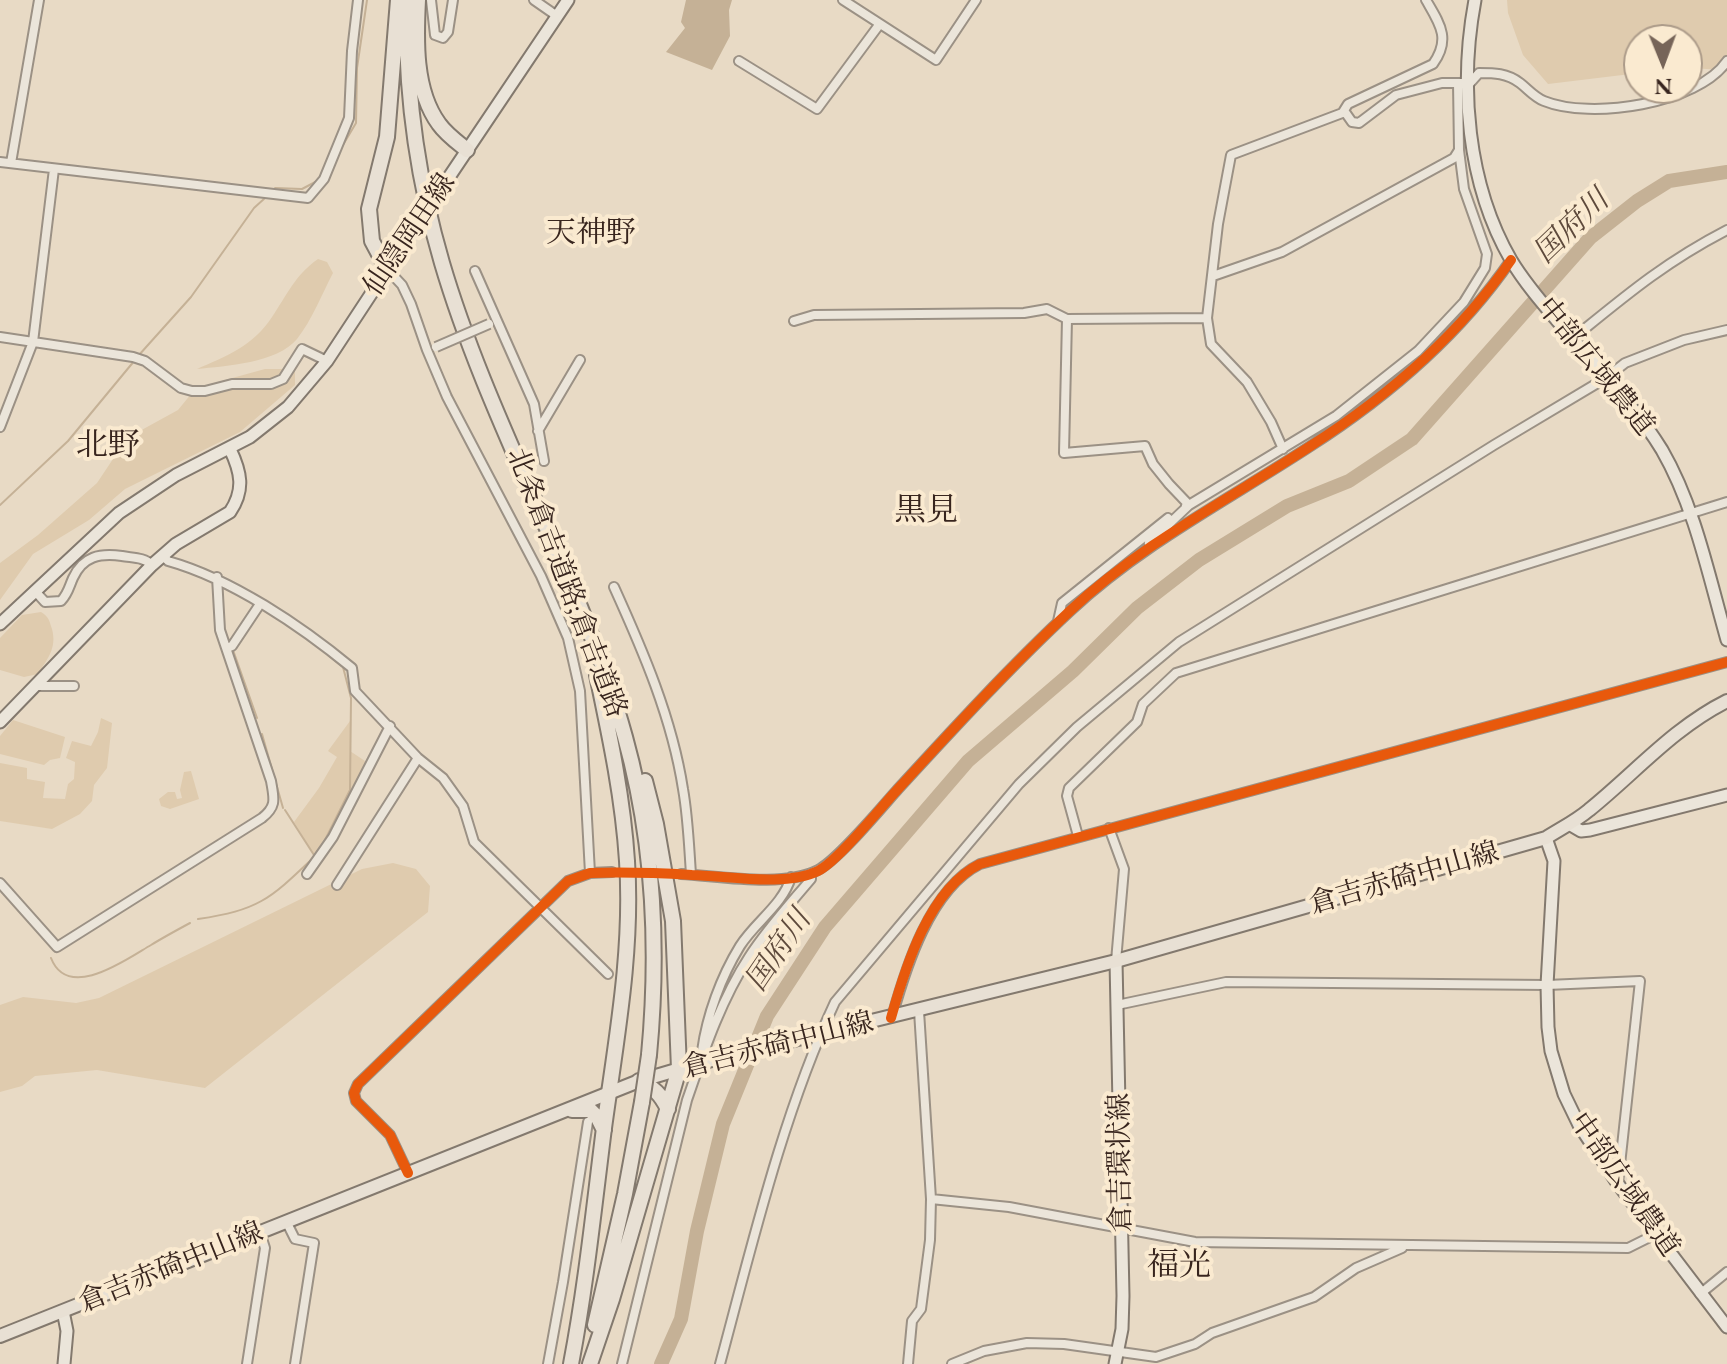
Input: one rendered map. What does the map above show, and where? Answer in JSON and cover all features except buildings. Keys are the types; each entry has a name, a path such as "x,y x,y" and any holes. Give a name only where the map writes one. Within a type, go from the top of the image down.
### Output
{"highway":[{"path":"387,269 372,241 369,209 387,137 399,0"},
{"name":"北条倉吉道路;倉吉道路","path":"399,0 410,153 436,267 464,345 601,674"},
{"name":"北条倉吉道路;倉吉道路","path":"407,0 407,47 418,153 443,265 601,674 635,775 649,861 655,954 644,1055 625,1194 587,1364"},
{"path":"418,0 419,58 425,98 439,125 467,150"},
{"path":"587,1364 612,1299 679,1069 673,921 656,824 629,723 601,674"},
{"path":"571,1364 590,1250 626,969 628,865 621,790 601,674"},
{"path":"639,1081 650,1085 668,1109"},
{"name":"北条倉吉道路;倉吉道路","path":"579,1364 637,1102"},
{"path":"572,1110 590,1110 604,1130"}],"main road":[{"name":"仙隠岡田線","path":"0,624 119,513 176,475 230,449 269,424 288,407 327,361 568,0"},
{"name":"中部広域農道","path":"1475,0 1464,83 1475,169 1511,260 1646,425 1663,453 1691,515 1727,640"},
{"path":"0,722 152,565 176,544 230,512 241,481 230,449"},
{"name":"倉吉赤碕中山線","path":"0,1336 639,1081 1116,961 1546,838 1587,812 1661,745 1703,713 1727,701"},
{"path":"1569,824 1581,831 1590,830 1727,795"},
{"name":"中部広域農道","path":"1546,838 1554,861 1547,985 1551,1051 1564,1094 1579,1125 1618,1184 1727,1327"},
{"name":"倉吉環状線","path":"1116,961 1123,1229 1122,1329 1117,1358"},
{"path":"63,1311 67,1331 64,1364"}],"street":[{"path":"11,163 39,0"},
{"path":"0,162 308,198 324,179 349,118 358,0"},
{"path":"431,0 435,35 443,38 448,32 453,0"},
{"path":"534,0 557,16"},
{"path":"843,0 936,60 976,0"},
{"path":"1283,449 1247,382 1211,344 1207,318 1218,224 1231,155 1343,112 1348,104 1433,64 1441,52 1443,37 1426,0"},
{"path":"739,61 817,109 879,25"},
{"path":"1343,112 1352,122 1359,123 1396,95 1442,83 1464,83 1479,73 1512,77 1545,101 1566,107 1612,108 1668,98 1702,83 1720,71 1727,61"},
{"path":"1057,623 1062,603 1155,526 1336,416 1418,351 1464,302 1485,268 1487,254 1464,189 1459,150 1464,83"},
{"path":"1213,276 1282,252 1454,158 1459,150"},
{"path":"0,427 33,342 54,169"},
{"path":"1582,331 1653,273 1727,230"},
{"path":"681,874 791,877 820,870 1057,623 1145,551 1361,412 1424,361 1464,320 1511,260"},
{"path":"387,269 402,285 431,348 447,397 541,576 568,638 580,691 590,873"},
{"path":"475,271 492,323 534,404 544,461"},
{"path":"794,321 814,315 1024,313 1047,309 1067,319 1207,318"},
{"path":"1067,319 1064,453 1145,446 1153,464 1189,505"},
{"path":"431,348 492,323"},
{"path":"720,1364 815,1037 835,1002 1019,784 1077,727 1179,642 1271,583 1625,363 1656,350 1727,330"},
{"path":"0,337 133,357 145,361 181,388 192,391 232,384 271,384 283,379 302,349 327,361"},
{"path":"538,431 580,360"},
{"path":"1078,836 1067,796 1069,788 1137,722 1143,704 1176,673 1727,502"},
{"path":"1145,551 1159,532 1189,505"},
{"path":"35,591 45,602 61,601 67,595 74,575 93,556 104,554 147,560 152,565"},
{"path":"163,556 168,561 217,577 325,646 352,668 355,691 418,758 443,778 463,806 474,842 608,974"},
{"path":"0,883 57,947 269,813 275,802 271,781 220,630 217,577"},
{"path":"614,587 644,653 673,746 683,787 691,874"},
{"path":"227,648 232,646 260,604"},
{"path":"891,1018 907,961 921,930 957,883 980,864 1727,662"},
{"path":"37,686 74,686"},
{"path":"307,874 333,837 390,726"},
{"path":"337,885 418,758"},
{"path":"1109,828 1124,869 1116,961"},
{"path":"408,1173 390,1135 356,1101 354,1093 358,1084 568,881 590,873 612,872"},
{"path":"622,1364 687,1100 705,1062 726,999 749,957 811,879 811,873"},
{"path":"705,1062 705,1028 715,998 740,946 787,892 791,877"},
{"path":"1117,1005 1226,982 1547,985 1640,981 1618,1184"},
{"path":"908,1364 912,1321 921,1309 930,1240 931,1199 919,1011"},
{"path":"548,1364 588,1122"},
{"path":"931,1199 1009,1207 1195,1242 1628,1248 1656,1234"},
{"path":"286,1221 295,1239 314,1243 295,1364"},
{"path":"247,1364 265,1248 260,1232"},
{"path":"952,1364 984,1351 1027,1343 1064,1344 1117,1358 1156,1361 1227,1328 1314,1297 1356,1268 1408,1246"},
{"path":"1700,1294 1727,1272"}],"shaded area":[{"path":"686,0 732,0 729,10 730,36 712,70 666,52 685,28 681,22"},
{"path":"1507,0 1727,0 1727,70 1703,69 1703,24 1623,24 1623,75 1548,84 1523,55 1508,13"},
{"path":"318,259 327,262 333,273 297,339 288,347 264,358 197,369 229,354 256,336 297,279"},
{"path":"265,369 295,369 295,385 240,432 125,489 89,520 33,554 0,600 0,563 38,535 97,483 127,438 178,410 196,388"},
{"path":"41,612 49,621 53,642 51,653 38,674 24,677 0,670 0,638 22,615"},
{"path":"101,718 112,723 107,768 94,785 92,801 80,814 52,829 0,821 0,763 27,768 27,779 45,782 43,798 65,799 68,784 74,779 75,762 66,758 72,741 91,746"},
{"path":"13,720 65,737 60,758 44,765 0,754 0,736"},
{"path":"350,721 350,751 368,763 316,859 294,822 337,757 328,751"},
{"path":"191,771 199,799 170,809 161,806 159,799 168,792 175,792 177,799 182,798 180,790 184,772"},
{"path":"393,863 416,869 430,886 428,912 205,1088 97,1070 35,1076 22,1086 0,1092 0,1005 23,997 76,1003 99,998 362,869"}],"waterway":[{"path":"340,150 356,123 357,68 367,0"},
{"name":"国府川","path":"661,1364 681,1319 697,1231 723,1124 767,1016 825,927 968,761 1073,671 1137,608 1199,560 1287,506 1349,481 1412,439 1590,238 1637,201 1669,181 1727,172"},
{"path":"273,191 275,188 302,189 319,180"},
{"path":"139,355 191,297 254,208 265,198"},
{"path":"0,505 68,441 135,360"},
{"path":"233,650 257,718"},
{"path":"320,850 350,790 351,698 343,667 328,655"},
{"path":"262,734 283,808"},
{"path":"285,810 314,855"},
{"path":"198,919 235,912 261,901 312,859"},
{"path":"51,958 59,971 84,977 113,967 190,923"}],"tunnel":[{"path":"612,872 681,874"}],"cycle path":[{"path":"408,1173 390,1135 356,1101 354,1093 358,1084 568,881 590,873 654,873 773,880 818,871 848,845 1004,676 1097,587 1155,544 1366,408 1444,340 1511,260"},
{"path":"891,1018 912,954 933,911 962,876 980,864 1727,662"}],"district":[{"name":"天神野","path":"591,234"},
{"name":"北野","path":"108,446"},
{"name":"黒見","path":"926,511"},
{"name":"福光","path":"1179,1266"}]}
